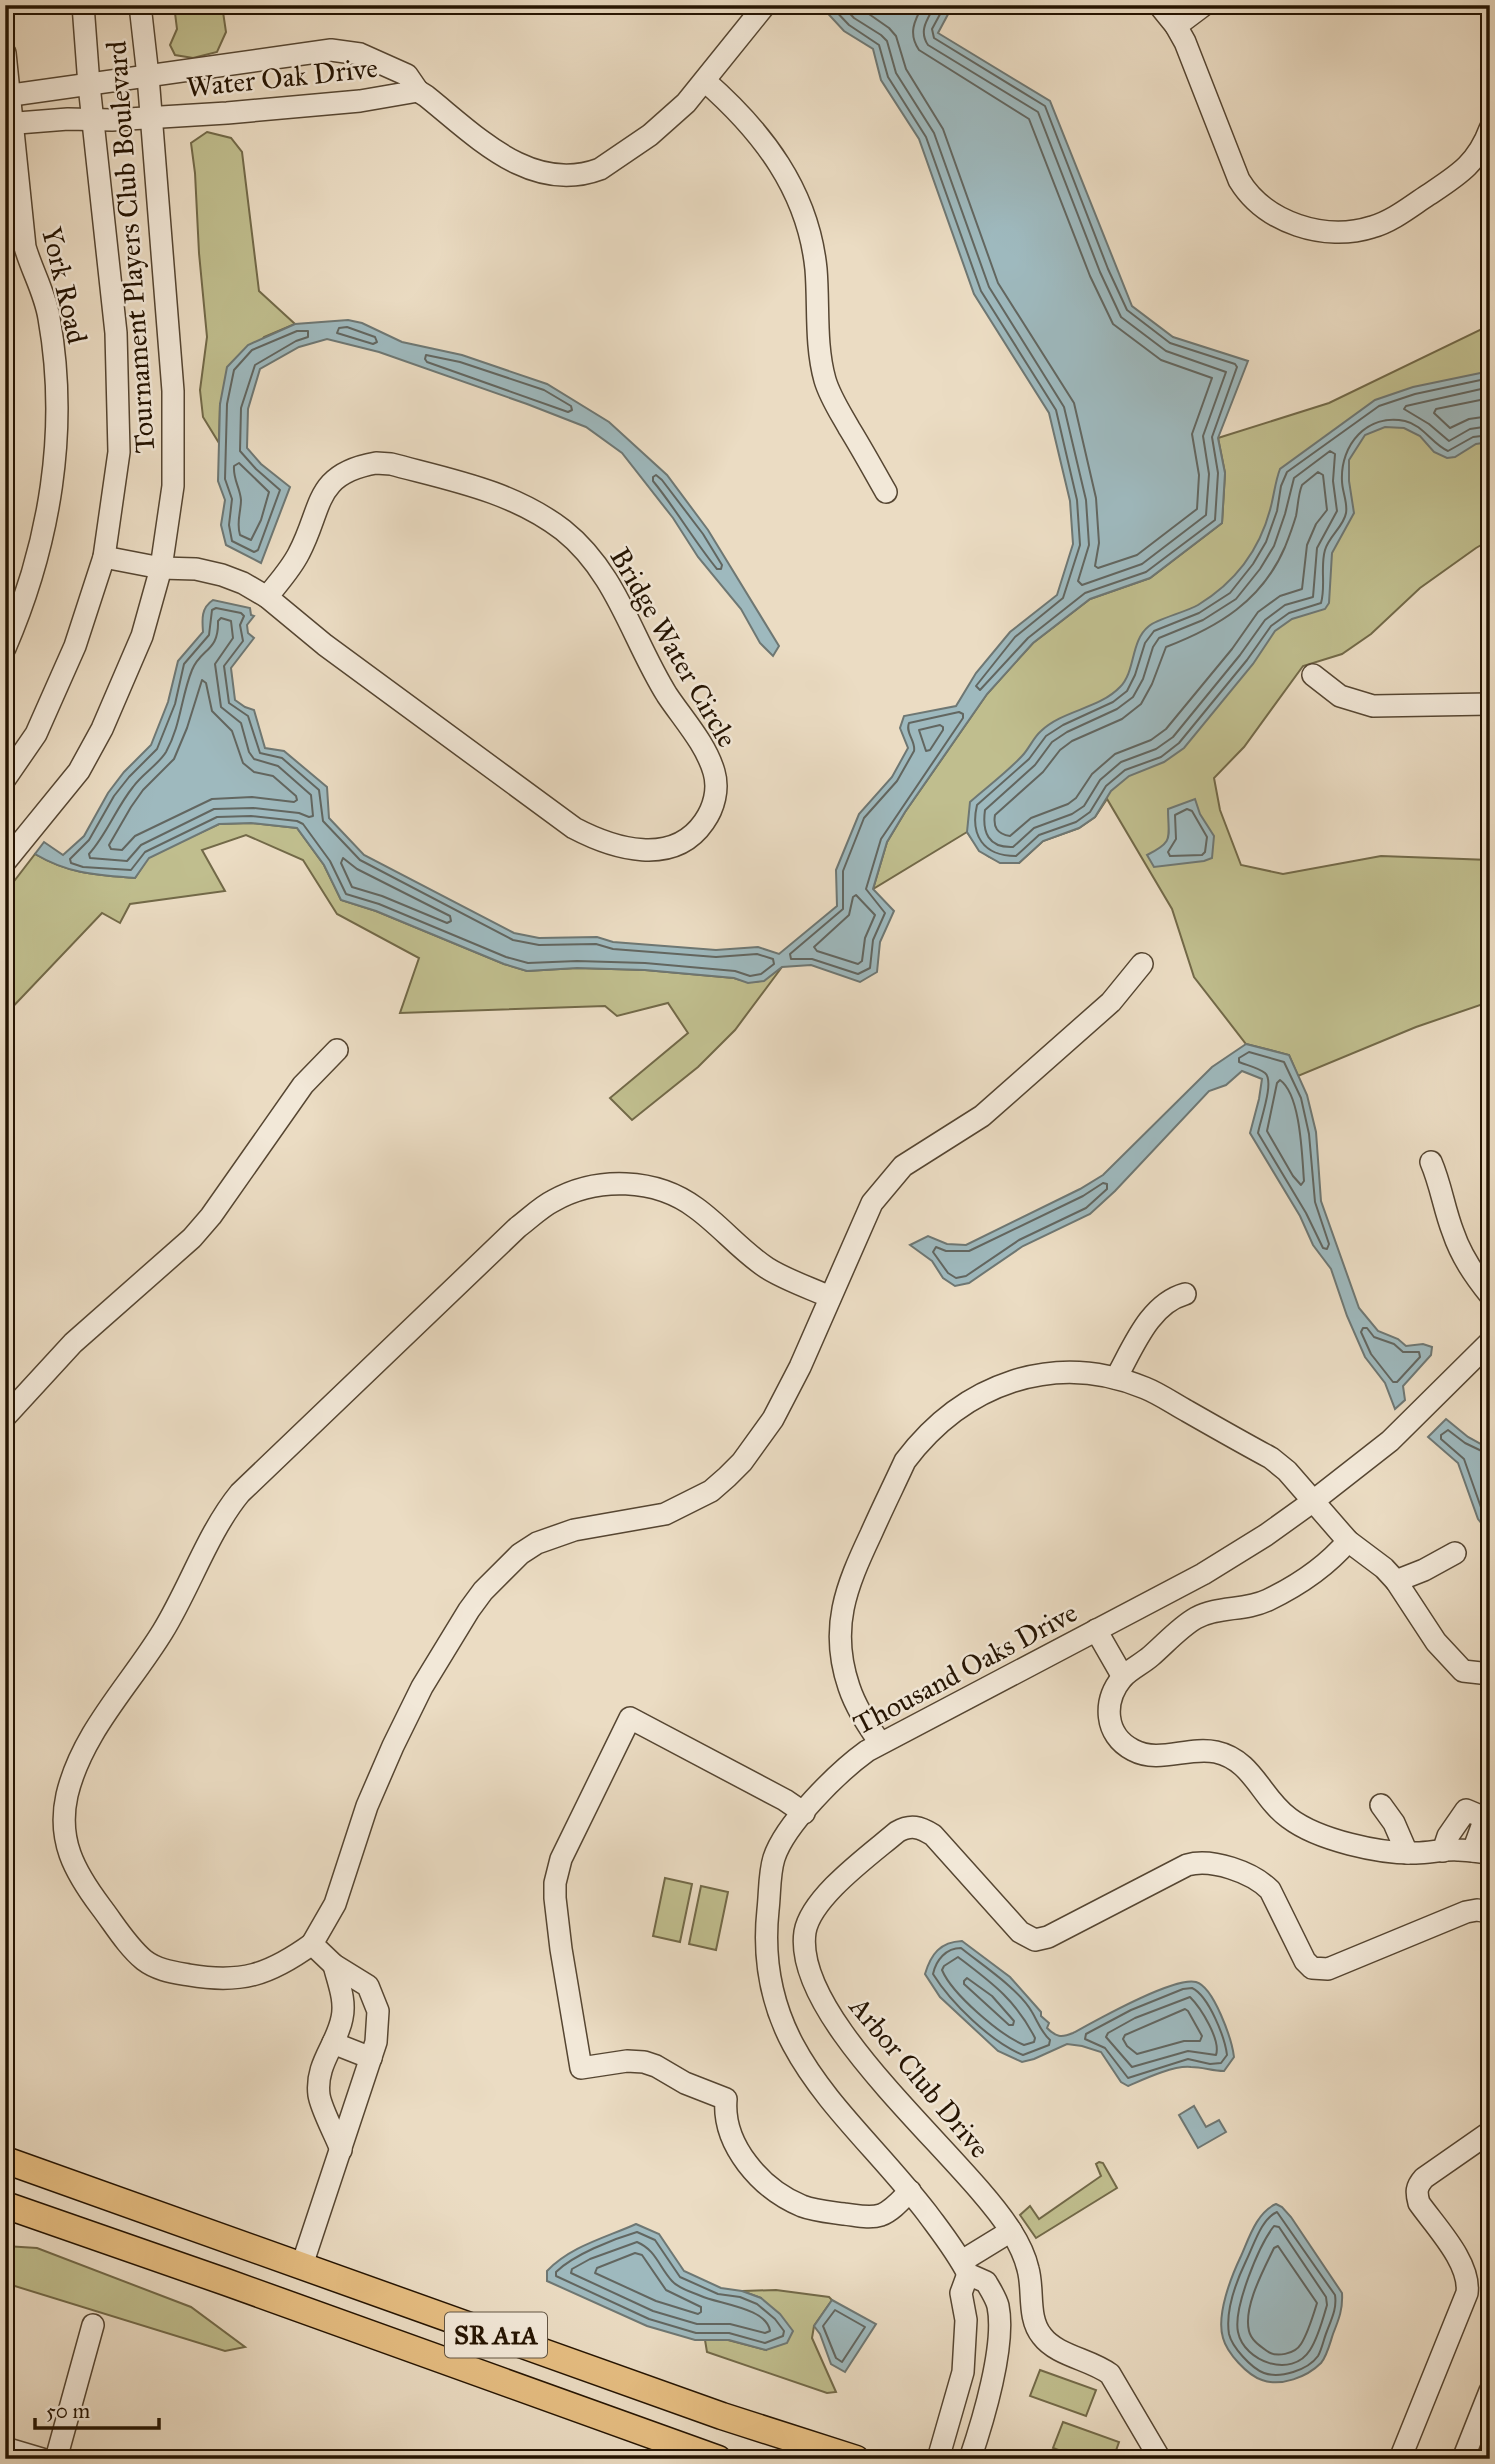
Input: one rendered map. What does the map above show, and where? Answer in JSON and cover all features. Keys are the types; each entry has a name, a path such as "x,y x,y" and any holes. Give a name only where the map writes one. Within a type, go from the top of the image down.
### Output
{"main road":[{"name":"SR A1A","path":"5,2160 722,2416 856,2459"},
{"name":"SR A1A","path":"5,2206 226,2282 718,2459"}],"street":[{"name":"Tournament Players Club Boulevard","path":"5,779 36,734 75,646 104,557 119,452 116,333 83,5"},
{"name":"Tournament Players Club Boulevard","path":"9,851 79,771 102,729 142,636 161,568 173,486 173,391 141,5"},
{"name":"Water Oak Drive","path":"7,96 331,50 360,54 407,75 418,91 494,150 514,162 555,176 575,176 600,169 650,135 686,103 765,5"},
{"path":"1159,5 1185,42 1246,192 1259,205 1305,228 1333,233 1353,232 1392,219 1465,170 1477,156 1490,129"},
{"path":"1176,26 1204,5"},
{"name":"York Road","path":"5,53 8,124 25,247 30,267 44,295 49,318 55,391 52,494 42,544 27,593 5,648"},
{"path":"705,81 728,101 763,140 790,181 802,207 816,266 820,362 826,384 886,492"},
{"name":"Water Oak Drive","path":"8,124 68,119 152,118 319,106 418,91"},
{"name":"Bridge Water Circle","path":"104,557 161,568 196,569 243,583 267,597 325,645 575,828 596,840 621,848 661,850 689,839 708,817 716,786 715,773 708,755 650,666 615,591 598,566 573,539 535,511 508,497 390,464 361,466 342,474 322,494 301,551 267,597"},
{"path":"1313,675 1340,696 1373,706 1490,704"},
{"path":"830,1297 767,1268 694,1207 672,1195 631,1184 611,1182 589,1187 553,1201 519,1227 240,1493 226,1511 188,1589 161,1634 109,1706 74,1770 63,1820 66,1844 87,1889 142,1958 169,1972 218,1980 240,1978 293,1958 312,1944 335,1904 367,1806 393,1746 422,1687 483,1591 520,1554 545,1540 574,1530 665,1514 711,1491 742,1462 773,1419 800,1367 872,1203 902,1166 982,1116 1111,1002 1142,964"},
{"path":"8,1419 72,1343 191,1238 211,1216 303,1085 337,1050"},
{"path":"1431,1162 1460,1251 1490,1295"},
{"path":"1116,1378 1153,1316 1176,1297 1185,1294"},
{"name":"Thousand Oaks Drive","path":"970,2459 981,2429 996,2364 998,2305 986,2281 965,2268 910,2192 812,2076 783,2026 773,1999 766,1945 773,1860 780,1843 789,1828 848,1765 880,1744 1203,1574 1266,1535 1390,1441 1490,1342"},
{"path":"880,1744 849,1688 839,1643 843,1598 850,1577 905,1461 918,1444 954,1411 980,1394 1036,1375 1091,1373 1116,1378 1147,1389 1271,1458 1294,1478 1348,1541 1384,1568 1396,1581 1436,1642 1463,1671 1490,1674"},
{"path":"1348,1541 1330,1562 1266,1601 1243,1608 1211,1612 1196,1618 1123,1677 1110,1700 1111,1730 1120,1741 1145,1755 1159,1756 1193,1751 1228,1756 1249,1770 1271,1801 1289,1818 1315,1832 1337,1839 1407,1853 1481,1852 1485,1818 1466,1810 1448,1836 1443,1851"},
{"path":"1396,1581 1455,1553"},
{"path":"1096,1630 1123,1677"},
{"path":"804,1813 785,1800 630,1718 561,1859 555,1883 561,1949 581,2068 627,2060 644,2062 685,2083 726,2099 727,2129 747,2162 769,2186 804,2207 867,2217 881,2215 910,2192"},
{"path":"1381,1805 1394,1823 1407,1853"},
{"name":"Arbor Club Drive","path":"1160,2459 1110,2374 1099,2366 1052,2346 1041,2336 1034,2323 1029,2271 1011,2231 829,2015 808,1966 805,1938 811,1914 821,1899 897,1832 904,1827 914,1826 933,1835 1020,1932 1035,1940 1048,1937 1187,1864 1199,1861 1211,1862 1262,1882 1270,1890 1305,1961 1318,1970 1328,1969 1466,1912 1490,1912"},
{"path":"302,2265 376,2042 379,2011 368,1986 334,1965 312,1944"},
{"path":"334,1965 343,1999 342,2018 322,2063 319,2095 341,2150"},
{"path":"333,2043 371,2058"},
{"path":"1400,2459 1467,2293 1468,2284 1459,2260 1419,2203 1416,2193 1424,2178 1490,2132"},
{"path":"938,2459 963,2372 966,2320 961,2293 965,2268 1011,2231"},
{"path":"56,2459 93,2325"},
{"path":"1463,2459 1490,2390"},
{"path":"5,2448 42,2459"}],"shaded area":[{"path":"174,5 222,5 226,32 217,52 193,58 175,55 170,45 177,29"},
{"path":"207,132 231,138 242,152 259,291 295,324 264,337 220,404 219,443 203,417 200,390 207,337 191,143"},
{"path":"1490,325 1490,540 1420,588 1371,634 1342,654 1303,666 1244,747 1214,778 1220,810 1241,865 1283,874 1381,856 1490,860 1490,1005 1483,1004 1416,1027 1298,1076 1289,1055 1246,1044 1194,977 1172,909 1107,799 1095,817 1079,828 1043,841 1019,863 988,856 967,832 873,889 887,842 905,812 987,694 1033,643 1090,599 1150,578 1222,523 1225,473 1218,438 1329,403"},
{"path":"251,823 297,828 324,865 341,900 376,911 527,971 577,968 645,970 755,982 765,979 782,967 735,1030 698,1067 632,1120 610,1098 688,1033 668,1003 617,1016 605,1006 400,1013 419,958 337,914 303,860 246,835 202,850 225,891 130,904 120,923 102,913 5,1015 5,893 35,854 71,870 135,878 148,858 178,843 219,824"},
{"path":"665,1878 692,1884 680,1942 653,1936"},
{"path":"701,1886 728,1892 716,1950 689,1944"},
{"path":"1103,2163 1117,2188 1036,2238 1020,2215 1030,2206 1039,2219 1101,2176 1096,2164"},
{"path":"5,2246 37,2248 191,2307 245,2347 225,2351 5,2283"},
{"path":"776,2290 829,2297 832,2300 814,2326 812,2338 836,2392 827,2393 707,2352 705,2340 728,2340 766,2350 761,2298 742,2291"},
{"path":"1040,2370 1096,2390 1086,2416 1030,2396"},
{"path":"1063,2422 1119,2442 1113,2459 1083,2459 1053,2448"}],"water":[{"path":"820,5 953,5 938,33 1050,101 1132,306 1173,337 1248,361 1218,438 1225,473 1222,523 1150,578 1090,599 1033,643 987,694 887,842 873,889 894,911 880,942 877,972 860,982 811,965 782,967 764,981 748,983 734,978 645,970 577,968 527,971 376,911 341,900 324,865 297,828 251,823 219,824 149,858 135,878 71,870 35,854 44,842 63,855 84,836 108,793 151,745 168,702 178,661 203,632 204,610 213,600 250,608 251,615 254,616 247,625 248,633 254,638 231,668 235,700 254,710 265,748 284,751 327,787 329,818 364,855 514,933 539,938 597,937 613,942 716,950 758,947 779,954 837,906 836,870 859,814 892,777 908,748 900,728 904,716 956,706 976,673 1010,632 1057,595 1073,544 1070,501 1049,413 974,294 919,139 881,80 873,49 844,31"},
{"path":"348,320 362,323 402,342 462,355 547,384 609,422 667,475 708,530 779,646 773,656 760,643 741,609 698,557 673,518 622,453 586,427 379,352 327,339 299,347 260,369 248,409 247,448 261,464 290,487 261,563 226,545 221,525 225,500 218,481 220,404 227,367 248,345 295,324"},
{"path":"1490,371 1490,442 1476,444 1455,457 1447,458 1434,452 1420,436 1404,428 1385,427 1365,435 1349,460 1354,513 1332,553 1329,603 1325,609 1292,619 1275,631 1253,664 1184,748 1164,762 1129,776 1111,791 1095,817 1079,828 1043,841 1019,863 1000,863 979,851 967,832 970,802 1016,762 1038,734 1050,724 1102,700 1120,687 1129,673 1139,640 1149,626 1198,605 1234,576 1259,539 1270,510 1280,469 1375,400 1413,387"},
{"path":"1195,799 1200,814 1214,836 1212,858 1154,867 1147,855 1162,846 1168,838 1168,809"},
{"path":"1246,1044 1289,1055 1307,1095 1316,1132 1321,1201 1359,1308 1378,1331 1398,1339 1406,1346 1423,1344 1432,1347 1431,1355 1403,1386 1405,1400 1395,1409 1385,1383 1365,1357 1331,1269 1313,1245 1300,1216 1250,1133 1262,1079 1242,1071 1226,1085 1209,1091 1090,1214 1023,1246 969,1283 955,1286 943,1278 932,1261 910,1245 928,1236 947,1244 966,1245 1080,1189 1103,1175 1212,1067"},
{"path":"1446,1419 1468,1437 1490,1449 1490,1534 1478,1519 1458,1463 1428,1437"},
{"path":"962,1941 1010,1977 1049,2023 1047,2028 1059,2036 1073,2033 1153,1992 1185,1982 1196,1982 1203,1986 1215,2003 1226,2027 1234,2057 1224,2071 1195,2067 1176,2068 1128,2086 1121,2082 1101,2052 1082,2046 1067,2044 1022,2062 998,2051 940,1997 925,1974 937,1950"},
{"path":"1194,2106 1206,2127 1219,2120 1226,2132 1198,2148 1179,2115"},
{"path":"1276,2204 1291,2217 1342,2293 1342,2299 1339,2319 1321,2363 1301,2376 1269,2382 1256,2377 1233,2357 1223,2338 1221,2318 1233,2274 1254,2226 1269,2208"},
{"path":"636,2224 659,2234 684,2271 721,2288 742,2291 761,2298 780,2314 793,2331 787,2343 766,2350 729,2340 695,2340 647,2326 547,2281 547,2271 556,2262 589,2243"},
{"path":"832,2300 876,2324 845,2372 831,2364 820,2334 814,2326"}]}
